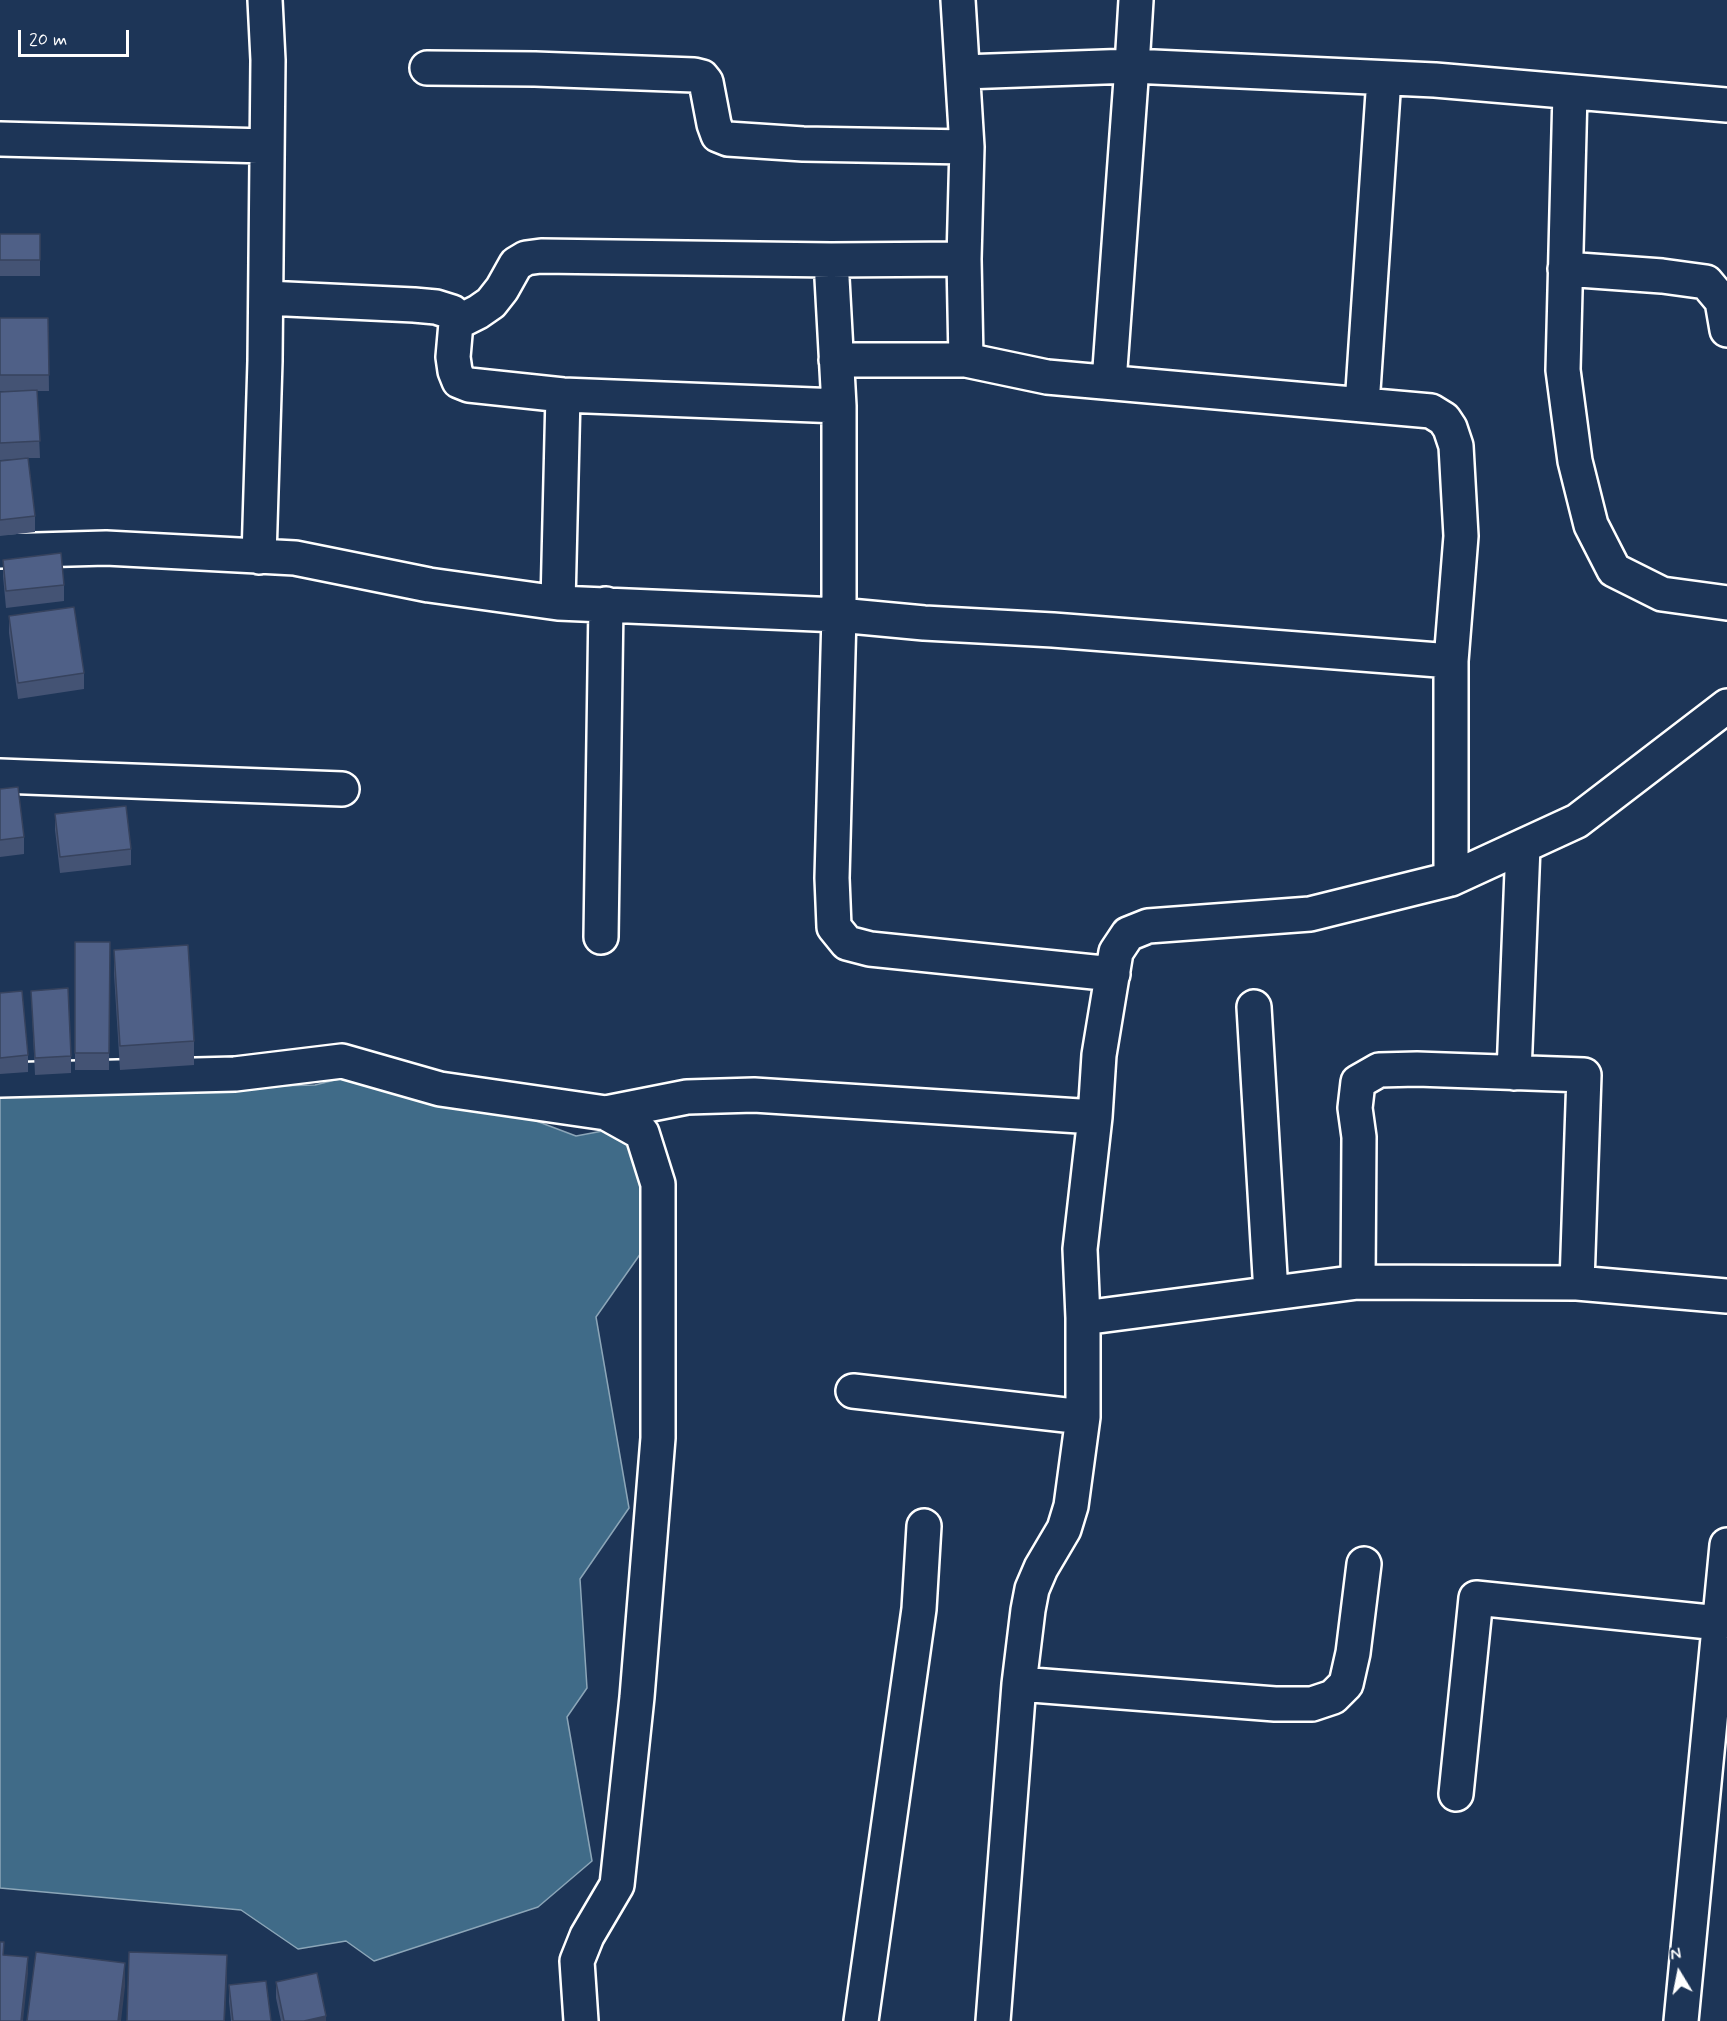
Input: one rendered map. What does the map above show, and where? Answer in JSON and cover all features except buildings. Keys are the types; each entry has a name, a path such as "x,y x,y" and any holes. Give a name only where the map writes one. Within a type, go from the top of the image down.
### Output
{"street":[{"path":"259,557 266,298 268,60 265,0"},
{"path":"958,0 968,147 964,259 966,360"},
{"path":"1109,382 1136,0"},
{"path":"963,72 1132,66 1384,78 1727,105"},
{"path":"427,68 535,69 694,75 702,77 706,82 718,135 728,139 803,144 968,147"},
{"path":"1362,405 1384,78"},
{"path":"1570,92 1563,370 1575,461 1591,525 1614,570 1662,594 1727,603"},
{"path":"0,139 267,146"},
{"path":"456,323 491,303 516,264 526,258 541,256 831,260 964,259"},
{"path":"831,260 838,406 839,615 832,906 834,927 847,944 870,949 1113,974"},
{"path":"1565,269 1662,276 1706,282 1722,301 1727,330"},
{"path":"266,298 435,307 452,312 456,323 453,357 459,381 483,388 563,395 838,406"},
{"path":"836,360 966,360 1047,377 1431,411 1444,419 1450,428 1456,446 1461,536 1451,661 1452,879"},
{"path":"558,603 563,395"},
{"path":"0,551 106,548 296,558 429,585 558,603 839,615 1451,661"},
{"path":"602,937 606,604"},
{"path":"993,2021 1019,1684 1032,1589 1041,1568 1064,1529 1071,1506 1083,1417 1080,1249 1095,1117 1099,1055 1116,952 1128,934 1148,926 1310,914 1452,879 1577,821 1719,722"},
{"path":"0,776 342,789"},
{"path":"1514,1072 1522,846"},
{"path":"1254,1007 1271,1293"},
{"path":"0,1080 235,1074 342,1061 440,1089 606,1113 687,1097 754,1095 1095,1117"},
{"path":"1358,1282 1359,1137 1355,1108 1358,1082 1379,1070 1417,1069 1584,1075 1577,1282"},
{"path":"581,2021 577,1961 587,1936 617,1885 637,1697 658,1438 658,1184 642,1133 606,1113"},
{"path":"1083,1318 1358,1282 1577,1282 1727,1296"},
{"path":"853,1391 1083,1417"},
{"path":"861,2021 919,1609 924,1526"},
{"path":"1681,2021 1727,1545"},
{"path":"1019,1684 1275,1704 1312,1704 1333,1697 1346,1684 1353,1653 1364,1564"},
{"path":"1456,1794 1476,1598 1719,1623"}],"water":[{"path":"343,1078 381,1090 471,1104 523,1116 576,1136 624,1127 655,1233 596,1317 629,1508 580,1579 587,1688 567,1717 592,1861 538,1907 374,1961 346,1941 298,1949 241,1910 0,1888 0,1093 315,1085"}]}
